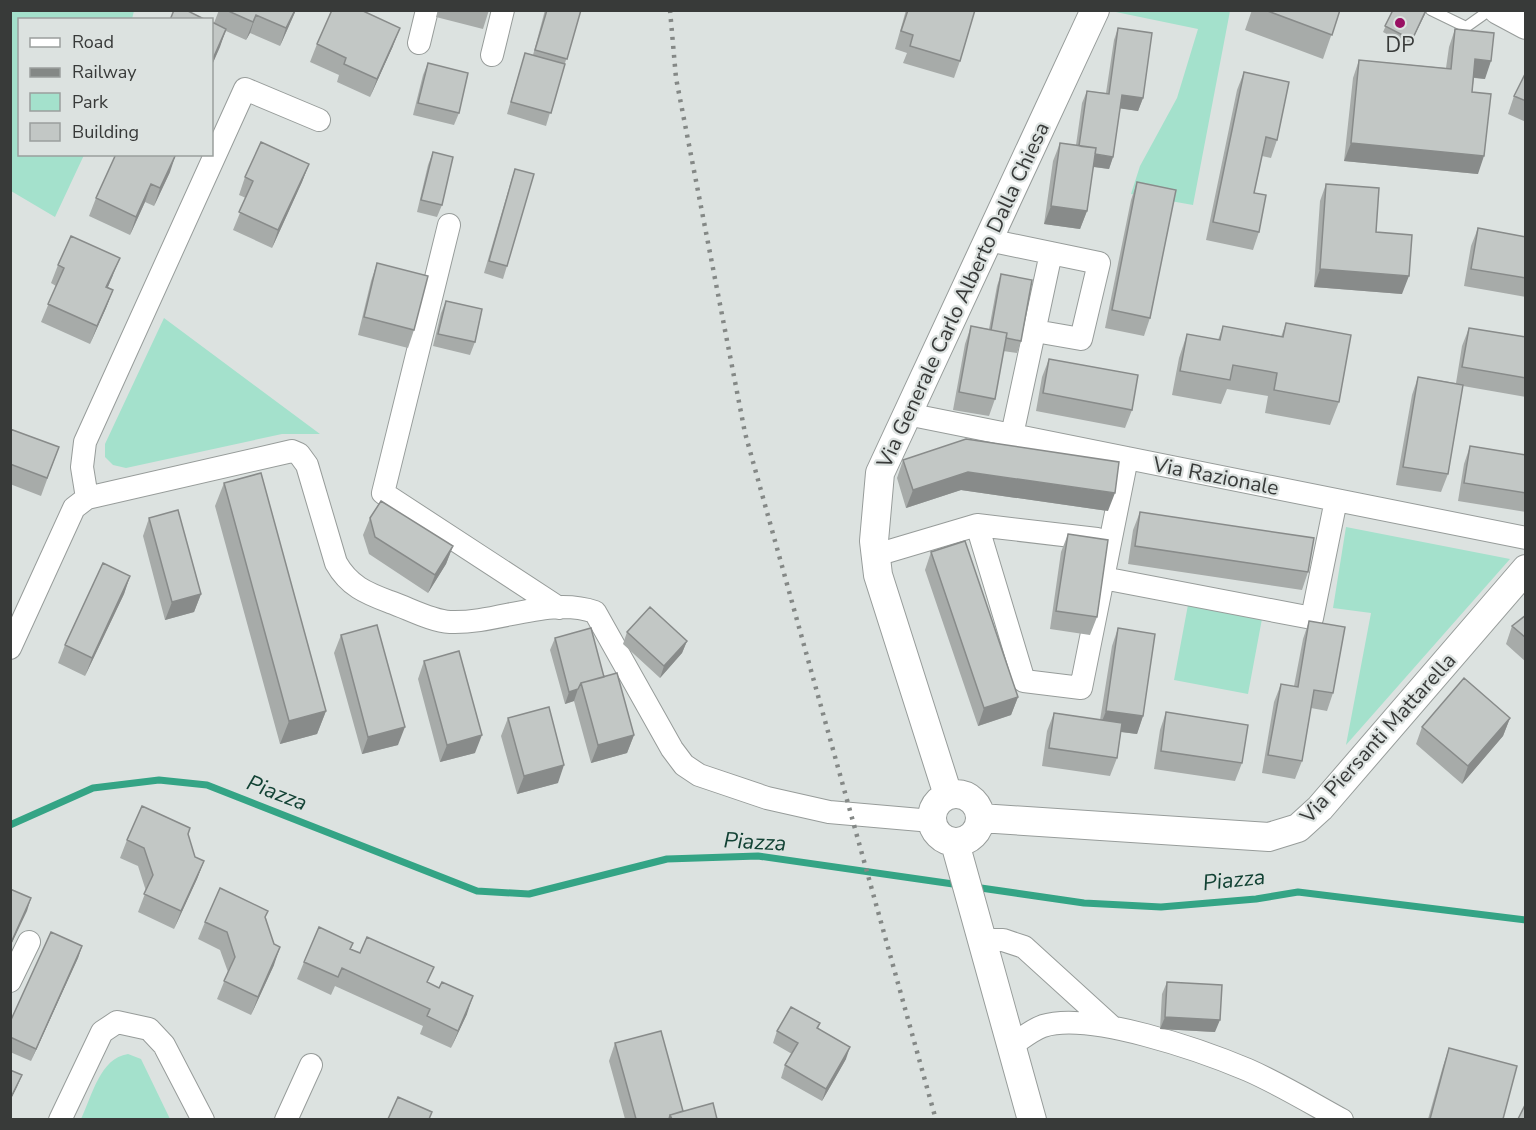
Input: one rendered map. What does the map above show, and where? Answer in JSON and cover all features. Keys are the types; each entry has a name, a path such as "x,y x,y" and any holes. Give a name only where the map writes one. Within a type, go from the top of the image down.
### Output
{"street":[{"path":"419,43 428,10"},
{"path":"492,56 503,10"},
{"name":"Via Generale Carlo Alberto Dalla Chiesa","path":"948,795 878,574 874,541 880,473 1095,10"},
{"path":"1498,10 1526,25"},
{"path":"87,498 82,467 85,442 245,89 319,120"},
{"path":"449,225 383,494 559,608"},
{"path":"988,240 1099,263 1081,339 1035,331"},
{"path":"1012,435 1051,253"},
{"name":"Via Razionale","path":"907,414 1526,538"},
{"path":"10,648 74,508 87,498 292,451 299,454 307,465 336,563 342,574 359,589 448,622 559,608 585,609 596,612 672,749 684,765 699,775 798,807 932,821"},
{"path":"977,525 1024,681 1081,688 1126,458"},
{"path":"1103,578 1312,618 1336,500"},
{"path":"876,555 977,525 1110,541"},
{"name":"Via Piersanti Mattarella","path":"980,818 1269,837 1298,828 1320,808 1526,569"},
{"path":"958,854 979,826 980,818 976,803 970,798 955,794 948,795 935,805 932,821 942,838 958,854 1032,1119"},
{"path":"978,927 1003,940 1024,947 1112,1027"},
{"path":"10,981 29,942"},
{"path":"60,1119 102,1032 117,1022 149,1029 164,1045 203,1119"},
{"path":"1012,1045 1042,1027 1061,1024 1112,1027 1209,1056 1249,1071 1342,1119"},
{"path":"286,1119 311,1065"}],"lane":[{"path":"1431,10 1466,27 1490,10"}],"green space":[{"path":"11,10 134,11 132,18 18,18 18,156 84,156 55,217 11,191"},
{"path":"1111,11 1230,11 1193,205 1131,194 1140,166 1177,98 1198,29"},
{"path":"164,318 320,434 282,434 126,468 113,465 105,457 105,444"},
{"path":"1346,527 1510,559 1346,745 1371,613 1333,608"},
{"path":"1190,594 1264,608 1248,694 1174,680"},
{"path":"128,1054 141,1059 170,1119 81,1119 93,1089 104,1070 118,1057"}],"building":[{"path":"174,10 186,10 202,18 171,18"},
{"path":"226,10 295,10 286,28 256,15 253,22"},
{"path":"332,10 361,10 400,28 377,79 344,64 346,58 317,44"},
{"path":"547,10 581,10 567,59 535,50"},
{"path":"908,10 975,10 960,61 910,46 913,35 901,31"},
{"path":"1265,10 1340,10 1332,35"},
{"path":"1393,10 1426,10 1412,40 1385,26"},
{"path":"213,22 226,29 213,59"},
{"path":"1118,28 1152,33 1143,98 1122,95 1113,157 1095,154 1096,148 1079,146 1087,91 1109,94"},
{"path":"1455,29 1494,33 1491,61 1475,59 1472,92 1491,94 1484,156 1351,143 1359,60 1451,69"},
{"path":"525,53 565,64 551,113 511,102"},
{"path":"428,63 468,73 459,113 418,103"},
{"path":"1244,72 1289,82 1277,140 1266,137 1254,193 1266,195 1259,232 1213,222"},
{"path":"1526,72 1526,101 1514,96"},
{"path":"261,142 309,164 278,230 239,212 253,181 245,177"},
{"path":"1060,143 1096,148 1087,211 1051,206"},
{"path":"433,152 453,157 442,205 421,200"},
{"path":"115,156 175,156 160,188 151,184 136,217 96,198"},
{"path":"515,169 534,174 507,266 489,261"},
{"path":"1137,182 1176,190 1150,318 1112,310"},
{"path":"1326,184 1379,188 1376,232 1412,235 1409,276 1320,269"},
{"path":"1478,228 1526,237 1526,278 1471,269"},
{"path":"71,236 120,258 106,287 113,290 97,326 48,304 64,268 58,265"},
{"path":"377,263 428,276 414,330 364,317"},
{"path":"1001,274 1032,280 1021,341 1006,338 1007,333 991,330"},
{"path":"446,301 482,309 475,342 438,334"},
{"path":"1286,323 1351,335 1339,402 1274,390 1277,373 1233,365 1230,380 1180,371 1187,334 1220,340 1223,326 1283,337"},
{"path":"971,326 1007,333 995,399 959,392"},
{"path":"1469,328 1526,337 1526,378 1462,367"},
{"path":"1049,359 1138,375 1132,410 1043,393"},
{"path":"1418,377 1463,385 1448,474 1403,467"},
{"path":"10,429 59,447 47,478 10,464"},
{"path":"966,439 1119,462 1115,493 968,472 913,490 903,460"},
{"path":"1470,446 1526,455 1526,493 1464,483"},
{"path":"261,473 326,711 289,721 224,483"},
{"path":"381,501 453,546 435,575 375,537 370,518"},
{"path":"178,510 201,594 172,602 149,518"},
{"path":"1140,512 1314,538 1308,572 1135,546"},
{"path":"1068,534 1108,540 1097,617 1056,611"},
{"path":"965,541 1018,697 984,708 931,552"},
{"path":"103,563 130,576 92,658 65,645"},
{"path":"650,607 687,641 664,666 627,632"},
{"path":"1526,615 1526,638 1512,626"},
{"path":"1309,621 1345,627 1333,693 1314,690 1302,761 1268,755 1281,684 1298,687"},
{"path":"377,625 405,727 368,737 341,635"},
{"path":"591,628 604,677 581,683 578,689 569,692 555,638"},
{"path":"1118,628 1155,634 1143,716 1106,711"},
{"path":"459,651 482,735 447,745 424,661"},
{"path":"617,673 634,735 598,745 581,683"},
{"path":"1464,678 1510,718 1468,766 1422,727"},
{"path":"549,707 564,765 524,776 508,718"},
{"path":"1166,712 1248,725 1242,763 1161,751"},
{"path":"1054,713 1122,723 1117,758 1049,748"},
{"path":"142,806 190,828 188,834 195,857 204,861 181,911 144,894 153,875 144,848 127,840"},
{"path":"220,888 268,911 265,917 274,944 280,947 258,997 224,981 235,957 227,932 205,922"},
{"path":"10,889 31,898 10,945"},
{"path":"319,927 353,943 350,949 360,953 367,937 434,967 427,982 439,988 442,982 473,996 458,1031 427,1016 430,1009 342,968 338,977 304,962"},
{"path":"51,932 82,946 36,1049 10,1037 10,1022"},
{"path":"1167,982 1222,985 1220,1020 1165,1017"},
{"path":"791,1007 820,1023 817,1028 850,1047 826,1089 785,1065 798,1043 777,1031"},
{"path":"661,1031 683,1111 670,1115 669,1119 636,1119 615,1043"},
{"path":"1449,1048 1517,1066 1503,1119 1430,1119"},
{"path":"10,1070 22,1075 10,1099"},
{"path":"398,1097 432,1112 429,1119 388,1119"},
{"path":"713,1103 717,1119 672,1119 670,1115"},
{"path":"1526,1103 1526,1119 1518,1119"}],"waterway":[{"name":"Piazza","path":"10,825 93,788 159,780 207,785 477,891 529,894 667,859 758,856 960,885"},
{"name":"Piazza","path":"974,887 1084,903 1161,907 1256,899 1298,892 1526,920"}],"railway":[{"path":"670,10 676,78 745,433 936,1120"}],"place":[{"name":"DP","path":"1400,23"}]}
